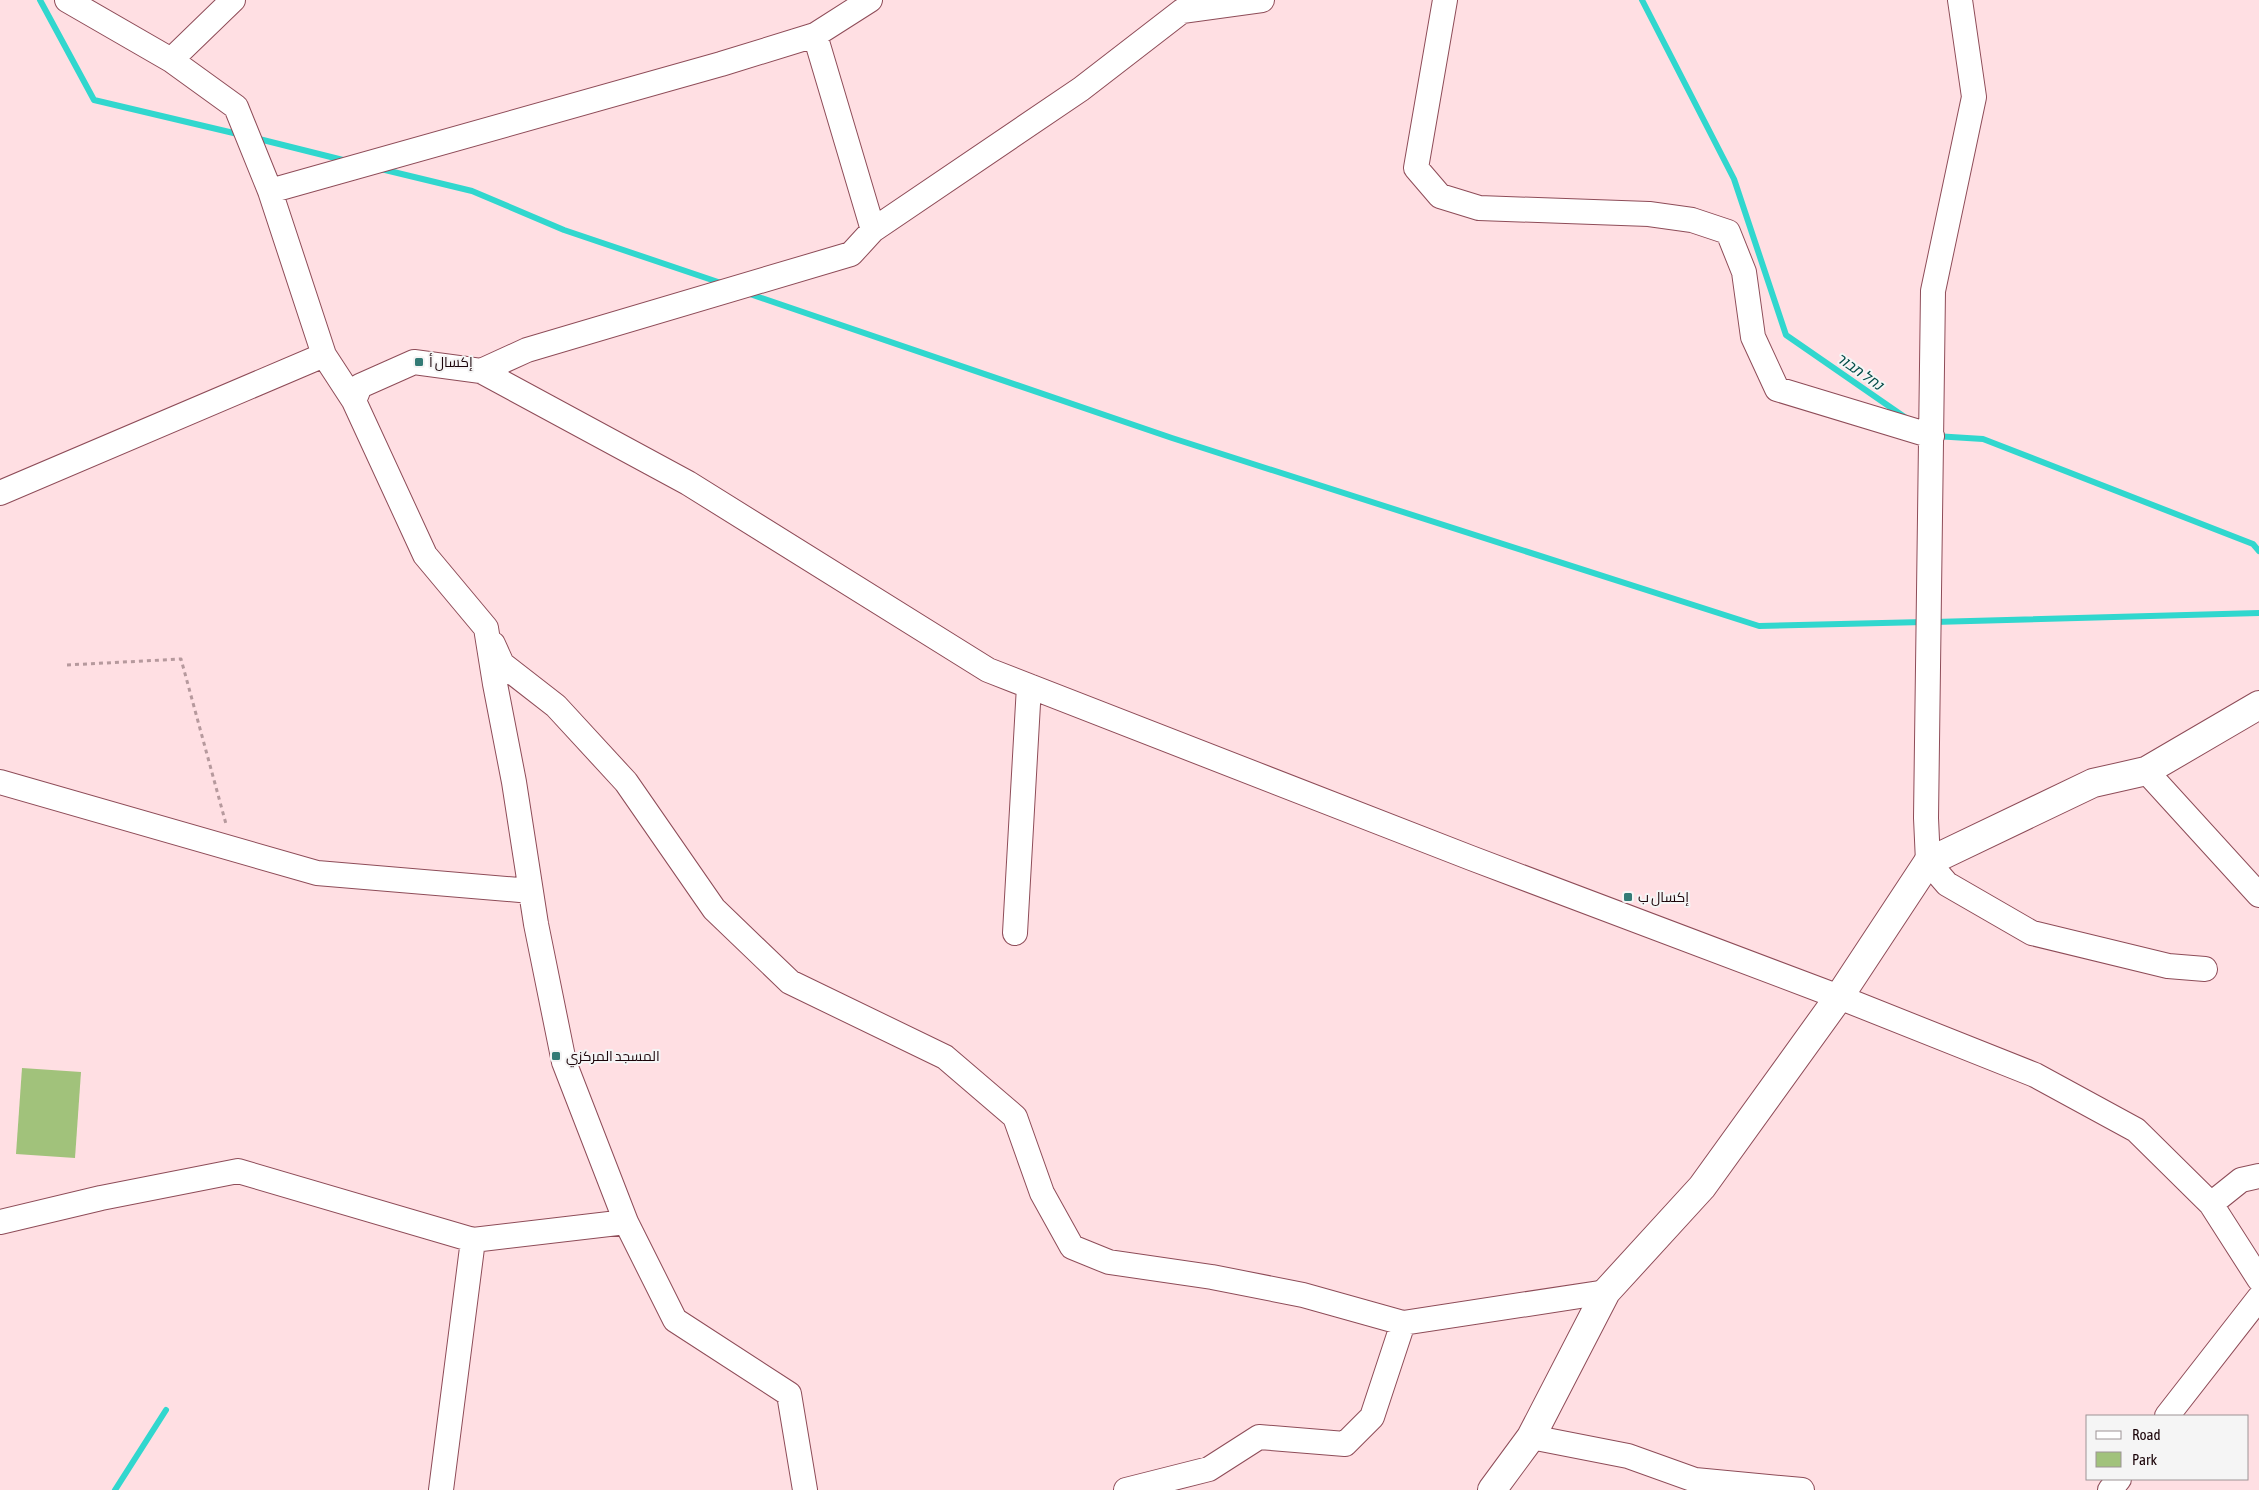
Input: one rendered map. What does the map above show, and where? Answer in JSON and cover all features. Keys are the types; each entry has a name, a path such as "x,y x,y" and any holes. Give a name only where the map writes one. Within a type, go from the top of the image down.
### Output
{"street":[{"path":"67,0 171,60 236,107 270,191 324,355 354,401 426,555 486,628 502,664 556,706 626,782 714,909 790,982 945,1057 1015,1117 1042,1193 1072,1247 1109,1262 1212,1277 1303,1295 1403,1323 1606,1292"},
{"path":"171,60 233,0"},
{"path":"270,191 721,64 815,35 870,0"},
{"path":"481,371 527,350 851,254 873,230 1081,88 1180,6 1262,0"},
{"path":"1445,0 1416,168 1440,196 1479,208 1649,214 1692,220 1728,232 1744,272 1753,336 1777,389 1932,436"},
{"path":"1960,0 1974,97 1933,291 1926,818 1928,862 1947,884 2032,933 2168,966 2205,969"},
{"path":"815,35 873,230"},
{"path":"0,494 324,355"},
{"path":"354,401 360,386 414,362 481,371 688,483 988,670 1462,854 1839,997 2035,1075 2136,1130 2211,1204 2259,1279"},
{"path":"486,628 494,684 514,782 531,891 564,1062 626,1222 675,1320 788,1394 805,1490"},
{"path":"1015,933 1028,686"},
{"path":"1492,1490 1531,1437 1606,1292 1702,1187 1839,997 1928,862 2093,783 2146,771 2259,705"},
{"path":"2146,771 2259,895"},
{"path":"0,782 317,873 531,891"},
{"path":"0,1222 101,1198 238,1172 473,1240 626,1222"},
{"path":"2211,1204 2242,1180 2259,1176"},
{"path":"440,1490 473,1240"},
{"path":"2168,1415 2259,1298"},
{"path":"1126,1490 1208,1469 1259,1438 1345,1444 1372,1417 1403,1323"},
{"path":"1531,1437 1628,1456 1695,1480 1802,1490"},
{"path":"2110,1490 2118,1480"}],"path":[{"path":"68,666 181,659 233,849"}],"green space":[{"path":"22,1068 81,1072 75,1158 16,1154"}],"waterway":[{"path":"40,0 94,100 242,135"},
{"name":"נחל תבור","path":"1642,0 1734,179 1786,335 1906,418"},
{"path":"255,138 347,161"},
{"path":"381,169 472,191 564,230 724,284"},
{"path":"747,293 1172,438 1759,626 1924,622"},
{"name":"נחל תבור","path":"1935,436 1983,439 2253,544 2259,551"},
{"path":"1934,622 2259,613"},
{"path":"115,1490 166,1410"}],"place":[{"name":"إكسال أ","path":"419,362"},
{"name":"إكسال ب","path":"1628,897"},
{"name":"المسجد المركزي","path":"556,1056"}]}
